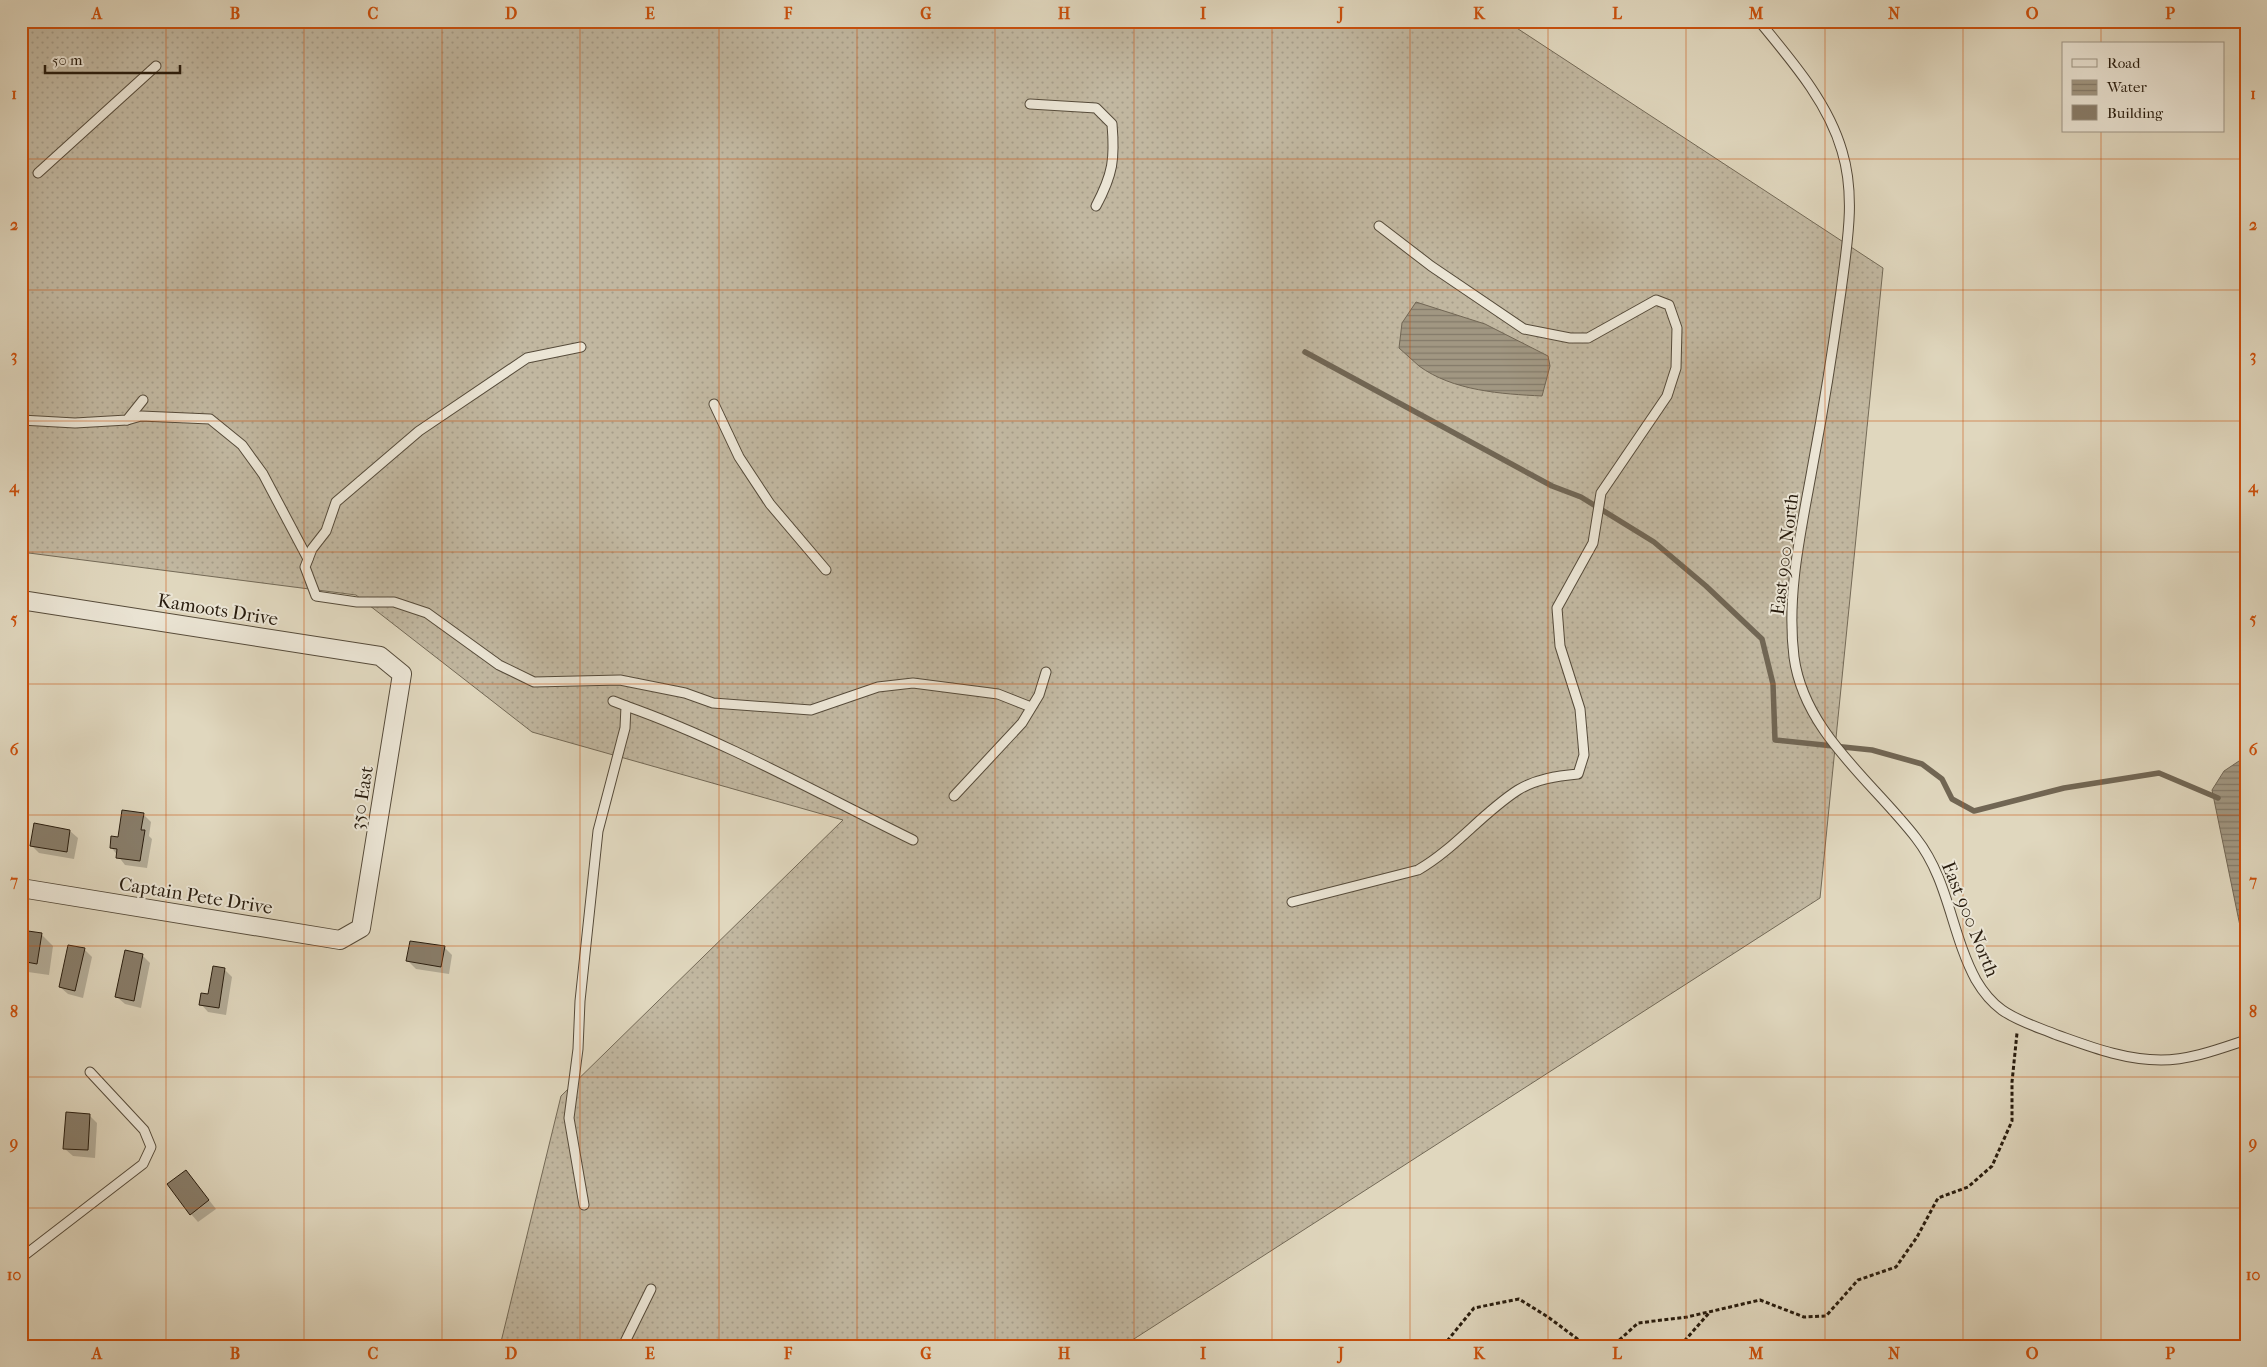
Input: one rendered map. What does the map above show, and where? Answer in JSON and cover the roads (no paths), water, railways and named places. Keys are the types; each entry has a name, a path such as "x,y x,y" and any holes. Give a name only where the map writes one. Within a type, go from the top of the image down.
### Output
{"street":[{"name":"Kamoots Drive","path":"21,600 380,656 402,674"},
{"name":"350 East","path":"362,928 402,674"},
{"name":"Captain Pete Drive","path":"21,888 340,940 362,928"}],"lane":[{"name":"East 900 North","path":"1759,21 1791,61 1832,125 1842,149 1848,174 1850,200 1850,229 1828,384 1796,559 1791,625 1795,661 1801,690 1811,711 1829,737 1916,839 1930,859 1945,890 1975,978 1987,998 2018,1020 2109,1054 2137,1059 2164,1060 2199,1054 2246,1040"},
{"path":"38,172 156,66"},
{"path":"1030,104 1096,108 1112,124 1114,151 1110,180 1096,206"},
{"path":"1292,902 1418,870 1434,861 1519,790 1551,778 1578,774 1584,755 1580,709 1560,646 1557,608 1593,543 1601,493 1667,396 1676,368 1677,328 1669,305 1656,300 1588,338 1570,338 1524,329 1431,266 1379,226"},
{"path":"581,347 527,358 419,431 336,502 326,531 312,549 306,567 316,596 357,602 394,602 427,613 499,665 534,682 620,680 685,693 713,703 811,710 878,687 913,683 998,694 1031,707"},
{"path":"127,420 144,400"},
{"path":"714,404 739,457 770,504 826,570"},
{"path":"21,420 75,423 127,420 141,416 210,419 242,444 264,474 308,559"},
{"path":"954,796 1022,723 1038,694 1046,672"},
{"path":"614,701 662,719 724,747 913,840"},
{"path":"584,1205 569,1118 578,1049 580,1001 598,831 625,728 626,706"},
{"path":"21,1258 143,1164 151,1147 144,1130 90,1072"},
{"path":"623,1346 651,1289"}],"water":[{"path":"1416,302 1485,324 1548,356 1550,366 1542,396 1478,390 1447,381 1419,366 1399,348 1402,323"},
{"path":"2242,759 2246,759 2246,955 2212,790 2224,771"}],"waterway":[{"path":"1305,352 1552,486 1581,497 1654,542 1706,586 1762,639 1773,684 1775,740 1872,750 1922,764 1942,779 1952,799 1974,811 2064,788 2159,773 2218,798"}]}
